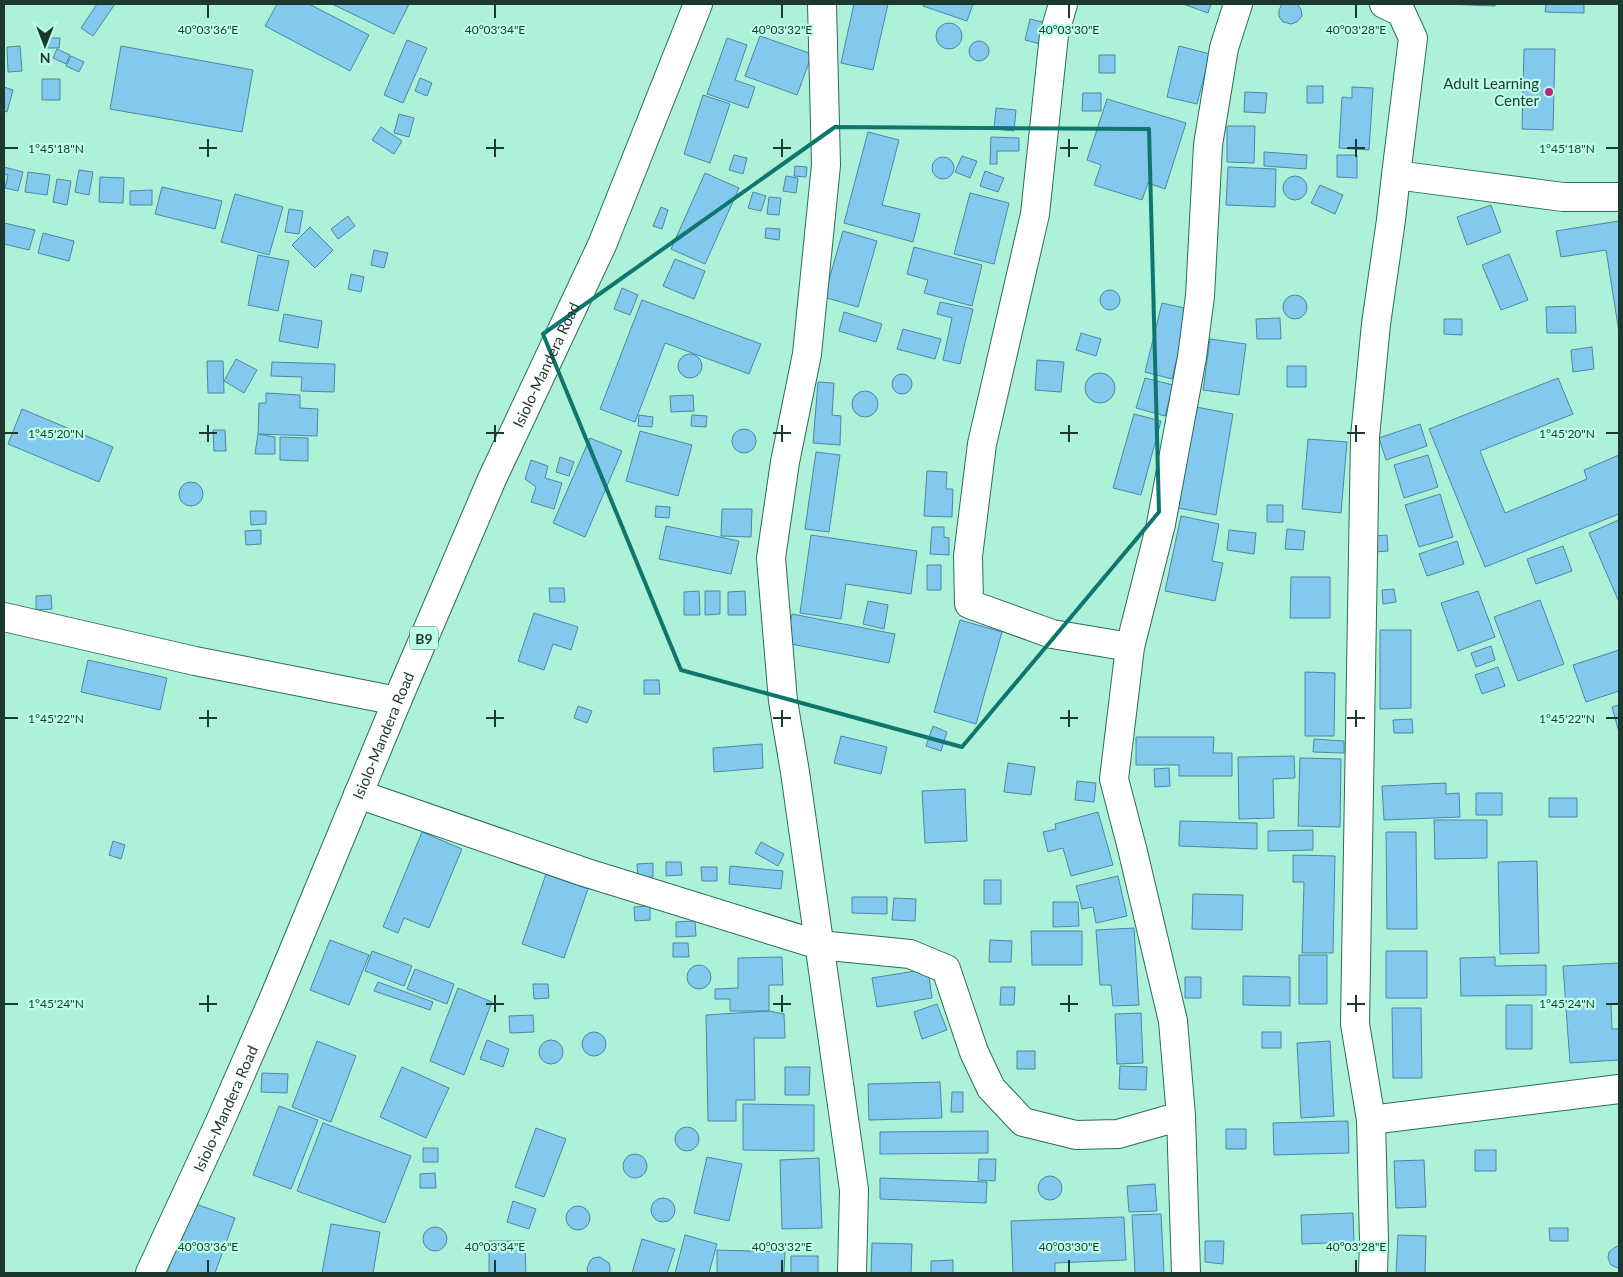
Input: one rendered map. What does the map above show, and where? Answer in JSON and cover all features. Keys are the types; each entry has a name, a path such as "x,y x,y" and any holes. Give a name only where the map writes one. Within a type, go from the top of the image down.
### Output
{"main road":[{"name":"Isiolo-Mandera Road","path":"150,1273 218,1126 492,479 602,245 698,4"},
{"path":"822,4 826,164 807,354 784,462 771,558 783,701 795,772 854,1190 852,1273"},
{"path":"1063,4 1054,35 1034,214 982,444 968,556 969,604 1052,634 1130,646"},
{"path":"1186,1273 1181,1116 1173,1021 1114,780 1130,646 1161,524 1192,356 1200,296 1208,144 1224,48 1238,4"},
{"path":"1373,1273 1371,1120 1355,1024 1365,437 1376,324 1391,220 1413,38 1401,12 1384,4"},
{"path":"1396,175 1563,197 1619,197"},
{"path":"4,618 195,661 397,702"},
{"path":"358,794 584,872 819,945 910,954 946,969 974,1052 991,1088 1023,1122 1076,1135 1118,1134 1181,1116"},
{"path":"1371,1120 1619,1088"}],"highlighted area":[{"path":"835,127 1149,129 1159,512 962,747 681,670 543,334"}],"building":[{"path":"97,4 115,4 93,36 81,28"},
{"path":"277,4 309,4 369,35 350,71 265,26"},
{"path":"332,4 409,4 394,34"},
{"path":"854,4 888,4 873,70 841,63"},
{"path":"924,4 973,4 967,21 923,6"},
{"path":"1183,4 1211,4 1208,13"},
{"path":"1282,4 1297,4 1301,9 1302,16 1297,22 1291,24 1283,22 1279,17 1279,10"},
{"path":"1446,4 1495,4 1495,6"},
{"path":"1546,4 1584,4 1584,13 1545,12"},
{"path":"1030,19 1050,24 1044,45 1025,40"},
{"path":"949,23 958,27 962,36 958,45 949,49 940,45 936,36 940,27"},
{"path":"760,36 812,54 797,95 745,76"},
{"path":"46,38 60,38 59,48 46,48"},
{"path":"727,38 747,45 735,80 755,87 748,108 707,94"},
{"path":"407,40 427,48 403,103 384,95"},
{"path":"979,41 986,44 989,51 986,58 979,61 972,58 969,51 972,44"},
{"path":"20,46 22,71 8,72 7,47"},
{"path":"121,46 253,70 242,132 110,109"},
{"path":"1179,46 1210,54 1197,104 1167,97"},
{"path":"57,49 70,55 66,64 53,58"},
{"path":"1524,49 1555,49 1553,130 1522,129"},
{"path":"1099,55 1115,55 1115,73 1099,73"},
{"path":"71,56 84,62 79,72 66,66"},
{"path":"420,78 432,83 427,96 415,91"},
{"path":"42,79 60,79 60,100 42,100"},
{"path":"1307,86 1323,86 1323,103 1307,103"},
{"path":"4,87 13,90 7,112 4,111"},
{"path":"1352,87 1373,88 1369,150 1339,148 1342,97 1352,98"},
{"path":"1245,92 1267,93 1265,113 1244,112"},
{"path":"1083,93 1101,93 1101,111 1082,111"},
{"path":"703,95 730,104 710,163 684,154"},
{"path":"1107,99 1186,123 1165,189 1148,183 1142,200 1094,185 1101,165 1087,160"},
{"path":"996,108 1016,110 1014,131 994,129"},
{"path":"399,114 414,118 409,137 394,133"},
{"path":"1227,126 1255,126 1254,163 1227,162"},
{"path":"381,127 402,141 394,154 372,140"},
{"path":"868,132 899,140 882,205 920,214 913,242 844,223"},
{"path":"991,137 1019,138 1019,151 997,151 997,164 990,164"},
{"path":"1264,152 1307,155 1306,169 1264,166"},
{"path":"734,155 747,158 743,174 729,170"},
{"path":"1337,155 1357,155 1357,178 1337,177"},
{"path":"962,156 977,161 970,178 955,172"},
{"path":"943,157 951,160 954,168 951,176 943,179 935,176 932,168 935,160"},
{"path":"795,166 807,167 806,177 794,176"},
{"path":"4,167 23,172 18,191 5,188 8,175 4,174"},
{"path":"1228,167 1276,169 1275,207 1226,205"},
{"path":"79,170 93,172 89,195 75,192"},
{"path":"985,171 1004,178 998,192 980,186"},
{"path":"28,172 50,175 47,195 25,192"},
{"path":"705,173 739,188 705,264 671,249"},
{"path":"786,176 798,178 796,193 783,191"},
{"path":"1295,176 1303,180 1307,188 1303,196 1295,200 1287,196 1283,188 1287,180"},
{"path":"100,177 124,178 123,203 99,202"},
{"path":"57,179 71,181 67,205 53,202"},
{"path":"1320,185 1343,195 1335,214 1311,203"},
{"path":"162,187 222,201 215,229 155,214"},
{"path":"152,190 152,205 130,205 130,191"},
{"path":"753,192 766,196 761,211 748,208"},
{"path":"970,193 1009,203 994,264 954,254"},
{"path":"235,194 283,207 269,255 221,242"},
{"path":"769,197 781,198 779,215 767,214"},
{"path":"1491,205 1501,232 1467,245 1457,217"},
{"path":"661,207 668,210 662,229 653,226"},
{"path":"289,209 303,211 299,234 285,232"},
{"path":"348,216 355,226 338,239 331,229"},
{"path":"1619,221 1619,332 1606,250 1561,257 1556,231"},
{"path":"4,223 35,230 29,250 4,244"},
{"path":"310,227 333,250 315,268 292,245"},
{"path":"766,228 780,229 779,240 765,238"},
{"path":"843,231 877,241 858,307 824,297"},
{"path":"43,233 74,241 69,261 38,253"},
{"path":"914,247 982,265 972,306 924,293 928,280 907,274"},
{"path":"374,250 388,253 384,268 371,265"},
{"path":"1509,254 1528,300 1501,310 1482,265"},
{"path":"258,255 289,261 278,311 248,305"},
{"path":"675,259 705,271 694,299 663,286"},
{"path":"351,274 364,277 361,292 348,289"},
{"path":"622,288 638,295 630,315 614,309"},
{"path":"1110,290 1117,293 1120,300 1117,307 1110,310 1103,307 1100,300 1103,293"},
{"path":"1295,295 1300,296 1306,302 1306,312 1300,318 1295,319 1290,318 1284,312 1283,307 1284,302 1290,296"},
{"path":"642,300 761,344 749,374 665,343 635,422 600,409"},
{"path":"940,302 973,309 960,364 943,360 952,318 937,314"},
{"path":"1162,303 1189,309 1172,379 1145,372"},
{"path":"1575,306 1576,333 1547,333 1546,307"},
{"path":"844,312 882,324 876,342 839,331"},
{"path":"284,314 322,321 318,348 279,341"},
{"path":"1280,318 1281,339 1257,339 1256,319"},
{"path":"1444,319 1462,319 1462,335 1444,334"},
{"path":"903,329 941,339 935,359 897,349"},
{"path":"1081,333 1101,339 1096,356 1076,350"},
{"path":"1210,339 1246,344 1239,395 1203,390"},
{"path":"1592,347 1594,369 1573,372 1571,350"},
{"path":"690,354 698,358 702,366 698,374 690,378 682,374 678,366 682,358"},
{"path":"236,359 257,370 244,393 224,381"},
{"path":"1037,360 1064,362 1061,392 1035,390"},
{"path":"207,361 223,361 224,393 208,393"},
{"path":"272,362 335,364 334,392 301,391 302,377 271,376"},
{"path":"1287,366 1306,366 1306,387 1287,387"},
{"path":"1100,373 1111,377 1115,388 1111,399 1100,403 1089,399 1085,388 1089,377"},
{"path":"902,374 909,377 912,384 909,391 902,394 895,391 892,384 895,377"},
{"path":"1145,378 1173,385 1165,416 1136,408"},
{"path":"1558,378 1573,414 1480,451 1505,513 1587,479 1584,470 1619,455 1619,514 1485,567 1429,429"},
{"path":"818,382 834,383 832,415 841,416 840,445 813,443"},
{"path":"865,391 874,395 878,404 874,413 865,417 856,413 852,404 856,395"},
{"path":"266,393 300,395 300,408 318,409 317,436 258,434 259,403 266,403"},
{"path":"693,395 694,411 671,412 670,396"},
{"path":"1196,407 1233,414 1216,515 1178,508"},
{"path":"22,409 113,447 99,482 8,444"},
{"path":"1134,414 1161,421 1141,495 1113,488"},
{"path":"639,415 653,417 652,427 638,426"},
{"path":"692,415 707,416 706,427 691,426"},
{"path":"1420,424 1427,446 1386,460 1379,438"},
{"path":"744,429 752,433 756,441 752,449 744,453 736,449 732,441 736,433"},
{"path":"213,430 225,430 226,451 214,451"},
{"path":"640,431 692,445 678,496 626,481"},
{"path":"258,434 275,437 275,454 255,454"},
{"path":"280,437 308,438 308,461 280,460"},
{"path":"590,438 622,451 585,537 553,523"},
{"path":"1308,439 1347,442 1341,513 1302,509"},
{"path":"816,452 840,455 829,532 805,529"},
{"path":"1428,455 1438,487 1404,498 1394,465"},
{"path":"560,457 574,462 569,476 556,472"},
{"path":"531,460 548,466 545,478 562,483 554,509 531,502 536,487 525,479"},
{"path":"927,471 947,472 946,489 953,489 952,517 924,516"},
{"path":"191,482 199,486 203,494 199,502 191,506 183,502 179,494 183,486"},
{"path":"1440,494 1453,537 1419,547 1405,505"},
{"path":"1267,505 1283,505 1283,522 1267,522"},
{"path":"656,506 670,507 669,518 655,517"},
{"path":"722,509 752,509 751,537 721,536"},
{"path":"250,511 266,511 266,524 251,525"},
{"path":"1181,516 1219,524 1212,561 1223,563 1215,601 1165,591"},
{"path":"1619,520 1619,602 1589,533"},
{"path":"666,526 739,541 731,574 659,559"},
{"path":"932,527 944,527 944,537 949,538 949,555 930,554"},
{"path":"1287,529 1305,531 1303,550 1285,549"},
{"path":"261,530 261,544 246,545 245,531"},
{"path":"1229,530 1256,533 1254,554 1227,550"},
{"path":"811,535 917,551 911,594 846,584 841,619 800,613"},
{"path":"1387,535 1388,551 1375,552 1374,536"},
{"path":"1457,541 1464,564 1427,576 1419,554"},
{"path":"1563,546 1572,571 1536,584 1527,559"},
{"path":"927,565 941,565 941,590 927,590"},
{"path":"1291,577 1330,577 1330,618 1290,618"},
{"path":"549,588 564,588 565,602 550,602"},
{"path":"1394,589 1396,602 1383,604 1382,590"},
{"path":"699,591 700,615 684,615 684,592"},
{"path":"705,591 720,591 720,614 705,615"},
{"path":"745,591 746,615 728,615 728,592"},
{"path":"1478,591 1495,637 1458,651 1441,603"},
{"path":"51,595 52,609 36,610 36,596"},
{"path":"1540,600 1564,664 1518,681 1494,617"},
{"path":"868,601 888,605 884,629 863,624"},
{"path":"534,613 578,627 571,650 553,644 544,670 518,661"},
{"path":"792,614 895,634 889,663 786,643"},
{"path":"960,620 1002,632 976,724 934,712"},
{"path":"1380,630 1411,630 1411,708 1380,709"},
{"path":"1491,646 1495,660 1476,667 1471,653"},
{"path":"1619,650 1619,691 1586,702 1573,665"},
{"path":"88,660 167,678 160,710 81,692"},
{"path":"1498,667 1505,686 1482,694 1475,675"},
{"path":"1305,672 1335,673 1334,736 1305,736"},
{"path":"644,680 659,680 660,694 644,694"},
{"path":"1619,705 1619,732 1612,707"},
{"path":"578,706 592,711 587,723 574,718"},
{"path":"1412,719 1413,733 1394,733 1393,720"},
{"path":"933,726 947,732 941,751 926,746"},
{"path":"841,736 887,747 881,774 834,763"},
{"path":"1136,737 1214,737 1213,753 1232,753 1232,776 1179,776 1179,765 1136,765"},
{"path":"1314,739 1344,741 1344,753 1313,752"},
{"path":"762,744 763,768 714,772 713,748"},
{"path":"1294,756 1295,778 1273,779 1274,818 1239,819 1238,757"},
{"path":"1300,758 1341,759 1340,827 1298,826"},
{"path":"1008,763 1035,767 1031,795 1004,792"},
{"path":"1169,768 1170,786 1155,787 1154,769"},
{"path":"1077,781 1096,783 1094,802 1075,800"},
{"path":"1446,783 1446,794 1459,793 1460,817 1384,820 1382,786"},
{"path":"965,789 967,841 925,843 922,791"},
{"path":"1476,793 1502,793 1502,815 1476,815"},
{"path":"1549,798 1577,798 1577,817 1549,817"},
{"path":"1098,812 1113,865 1071,876 1063,848 1048,852 1043,832 1056,829 1055,824"},
{"path":"1434,820 1487,820 1487,858 1435,859"},
{"path":"1180,821 1257,823 1257,849 1179,846"},
{"path":"1313,830 1313,850 1268,851 1268,831"},
{"path":"422,832 462,849 429,928 404,918 398,933 383,927"},
{"path":"1386,832 1416,832 1417,929 1387,929"},
{"path":"113,841 125,845 121,859 109,855"},
{"path":"761,842 784,854 778,866 755,853"},
{"path":"1293,855 1335,856 1333,953 1302,953 1304,882 1293,882"},
{"path":"1537,861 1539,953 1500,954 1498,862"},
{"path":"666,862 681,862 682,875 666,876"},
{"path":"653,863 653,877 638,878 637,864"},
{"path":"730,866 783,871 781,889 729,884"},
{"path":"701,867 717,867 717,881 702,881"},
{"path":"546,874 588,889 564,958 522,944"},
{"path":"1118,876 1127,916 1096,923 1093,907 1082,909 1076,886"},
{"path":"984,880 1001,880 1001,904 984,904"},
{"path":"1193,894 1243,895 1242,930 1192,929"},
{"path":"852,897 887,897 887,914 852,913"},
{"path":"894,898 916,899 915,921 892,920"},
{"path":"1053,902 1078,902 1079,926 1053,927"},
{"path":"650,906 650,920 635,921 634,907"},
{"path":"695,921 696,936 676,937 676,922"},
{"path":"1134,928 1139,1005 1113,1006 1111,985 1100,985 1096,930"},
{"path":"1031,931 1082,931 1082,965 1032,965"},
{"path":"330,940 369,955 349,1005 310,990"},
{"path":"990,940 1012,941 1011,962 989,962"},
{"path":"673,943 688,943 689,957 673,957"},
{"path":"372,951 412,966 404,986 365,971"},
{"path":"1386,951 1427,951 1427,998 1386,998"},
{"path":"1299,955 1327,955 1327,1004 1299,1004"},
{"path":"782,957 783,985 769,985 769,1011 730,1011 730,999 715,999 715,989 738,988 738,958"},
{"path":"1495,957 1495,966 1546,965 1546,995 1461,996 1460,958"},
{"path":"1619,963 1619,1003 1611,1004 1612,1029 1619,1029 1619,1060 1570,1063 1563,966"},
{"path":"699,965 707,969 711,977 707,985 699,989 691,985 687,977 691,969"},
{"path":"415,969 454,984 447,1004 407,989"},
{"path":"928,969 932,998 877,1007 872,978"},
{"path":"1243,976 1290,977 1290,1006 1243,1005"},
{"path":"1185,977 1201,977 1201,998 1185,998"},
{"path":"378,982 433,1002 430,1010 374,991"},
{"path":"533,984 548,984 549,998 534,999"},
{"path":"1001,987 1015,987 1014,1005 1000,1005"},
{"path":"458,988 492,1002 464,1075 430,1061"},
{"path":"937,1004 947,1030 922,1039 914,1012"},
{"path":"1506,1005 1532,1005 1532,1049 1506,1049"},
{"path":"1392,1008 1421,1008 1422,1078 1393,1078"},
{"path":"769,1011 784,1014 785,1038 754,1038 755,1100 736,1100 736,1121 708,1121 706,1015"},
{"path":"1141,1013 1143,1063 1117,1064 1115,1014"},
{"path":"533,1015 534,1032 510,1033 509,1016"},
{"path":"594,1032 602,1036 606,1044 602,1052 594,1056 586,1052 582,1044 586,1036"},
{"path":"1262,1032 1281,1032 1281,1048 1262,1048"},
{"path":"487,1040 509,1049 503,1067 480,1059"},
{"path":"551,1040 559,1044 563,1052 559,1060 551,1064 543,1060 539,1052 543,1044"},
{"path":"317,1041 356,1056 331,1122 292,1107"},
{"path":"1330,1041 1334,1116 1301,1118 1297,1043"},
{"path":"1017,1051 1035,1051 1035,1069 1017,1069"},
{"path":"1120,1066 1147,1067 1146,1090 1119,1089"},
{"path":"402,1067 449,1088 426,1138 380,1117"},
{"path":"785,1067 810,1067 809,1095 785,1095"},
{"path":"262,1073 288,1074 287,1093 261,1092"},
{"path":"940,1082 942,1118 869,1120 868,1084"},
{"path":"952,1092 963,1092 963,1112 951,1112"},
{"path":"743,1104 814,1105 814,1151 743,1150"},
{"path":"279,1106 318,1120 291,1189 253,1175"},
{"path":"1348,1121 1349,1153 1274,1155 1273,1123"},
{"path":"323,1123 411,1156 385,1223 297,1191"},
{"path":"687,1127 695,1131 699,1139 695,1147 687,1151 679,1147 675,1139 679,1131"},
{"path":"536,1128 566,1139 544,1197 515,1187"},
{"path":"1226,1129 1246,1129 1246,1149 1226,1149"},
{"path":"988,1131 988,1153 880,1154 880,1132"},
{"path":"423,1148 438,1148 438,1162 423,1162"},
{"path":"1475,1150 1496,1150 1496,1171 1475,1171"},
{"path":"635,1154 643,1158 647,1166 643,1174 635,1178 627,1174 623,1166 627,1158"},
{"path":"707,1157 742,1164 729,1221 694,1213"},
{"path":"819,1158 822,1228 782,1229 780,1160"},
{"path":"979,1159 996,1159 995,1181 978,1180"},
{"path":"1424,1160 1426,1207 1396,1208 1394,1161"},
{"path":"435,1173 436,1188 420,1188 420,1174"},
{"path":"1050,1176 1059,1179 1062,1188 1059,1197 1050,1200 1041,1197 1038,1188 1041,1179"},
{"path":"880,1178 987,1182 986,1203 880,1199"},
{"path":"1155,1184 1157,1211 1129,1212 1127,1186"},
{"path":"663,1198 671,1202 675,1210 671,1218 663,1222 655,1218 651,1210 655,1202"},
{"path":"513,1201 536,1209 529,1229 507,1222"},
{"path":"193,1203 235,1218 215,1273 167,1273"},
{"path":"578,1206 586,1210 590,1218 586,1226 578,1230 570,1226 566,1218 570,1210"},
{"path":"1353,1213 1354,1242 1302,1244 1301,1215"},
{"path":"1161,1214 1164,1273 1135,1273 1132,1215"},
{"path":"1124,1217 1126,1260 1055,1263 1055,1273 1013,1273 1011,1221"},
{"path":"331,1224 380,1232 373,1273 322,1273"},
{"path":"435,1227 443,1231 447,1239 443,1247 435,1251 427,1247 423,1239 427,1231"},
{"path":"1549,1228 1568,1228 1568,1241 1550,1241"},
{"path":"685,1235 717,1244 709,1273 675,1273"},
{"path":"1398,1235 1426,1236 1425,1273 1396,1273"},
{"path":"642,1239 675,1249 667,1273 632,1273"},
{"path":"489,1241 525,1241 526,1273 489,1273"},
{"path":"1205,1241 1224,1241 1223,1264 1205,1262"},
{"path":"872,1243 912,1244 911,1273 871,1273"},
{"path":"1619,1246 1618,1268 1611,1265 1608,1258 1609,1252"},
{"path":"717,1250 785,1252 784,1273 717,1273"},
{"path":"791,1256 818,1256 818,1273 791,1273"},
{"path":"600,1257 609,1263 610,1273 588,1273 587,1268 590,1261 593,1258"},
{"path":"953,1260 953,1273 931,1273 931,1261"}],"place":[{"name":"Adult Learning Center","path":"1549,92"}]}
